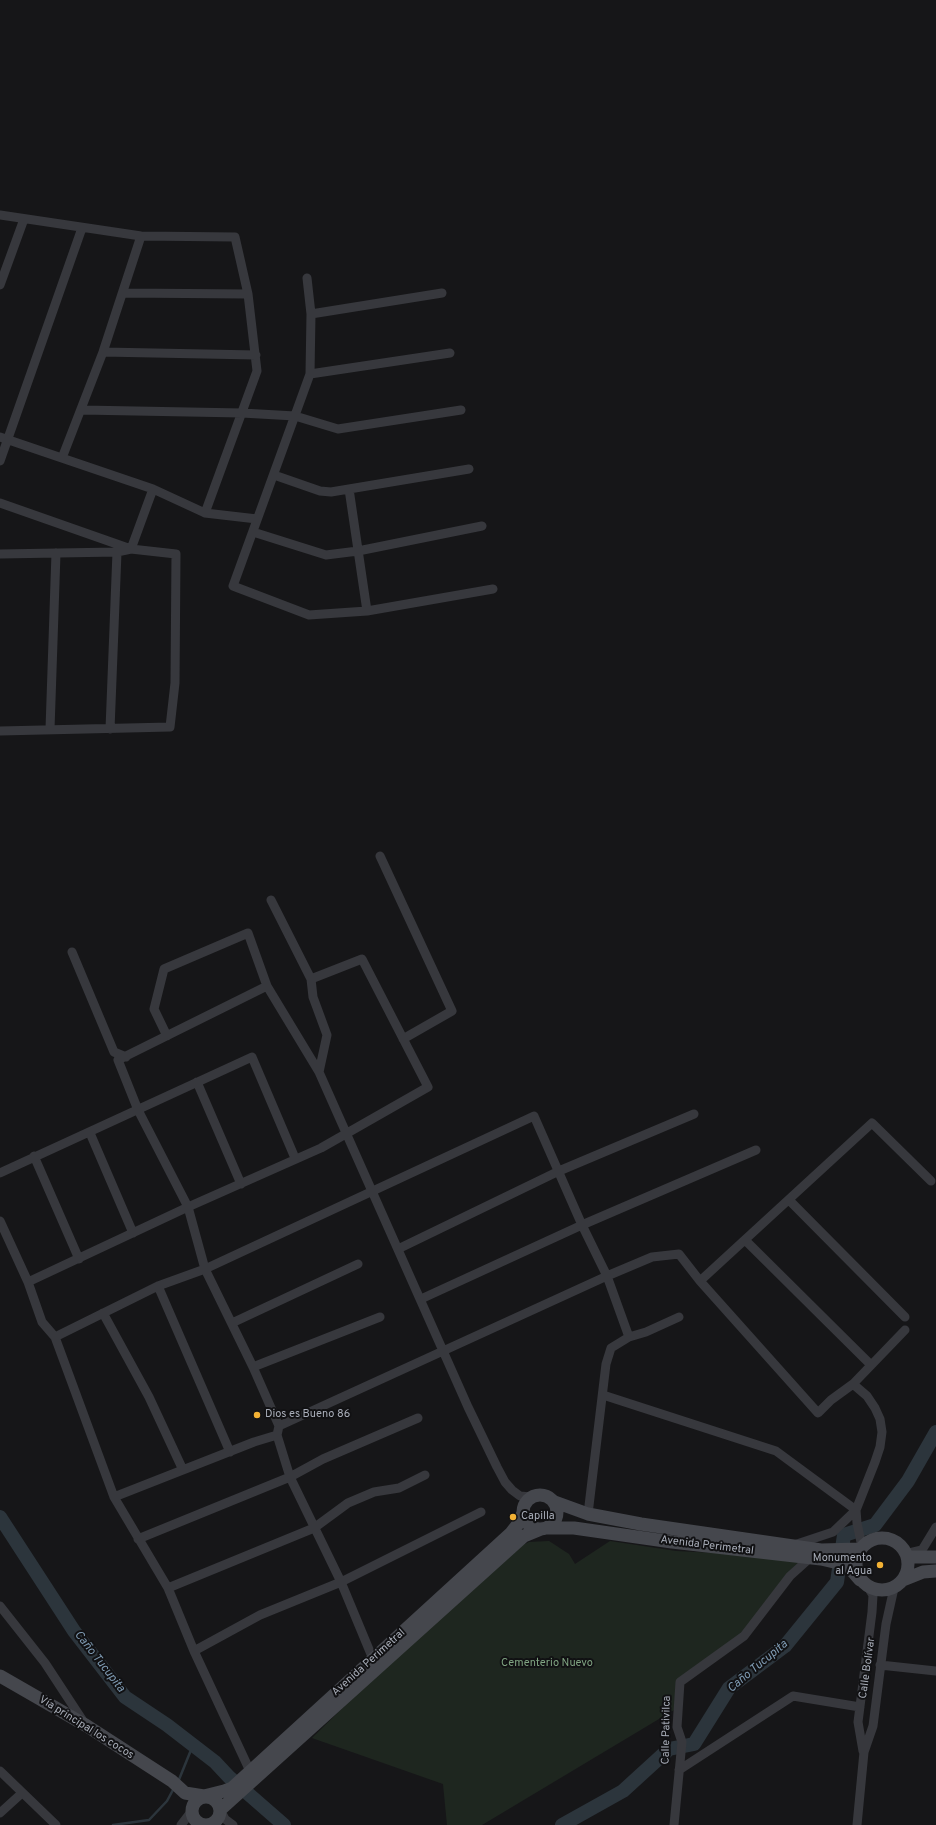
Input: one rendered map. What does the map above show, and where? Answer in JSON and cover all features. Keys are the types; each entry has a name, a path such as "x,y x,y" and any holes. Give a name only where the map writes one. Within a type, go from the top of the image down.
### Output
{"street":[{"path":"0,215 141,236 235,237 248,294 257,371 205,513"},
{"path":"0,285 24,219"},
{"path":"0,461 4,438 82,228"},
{"path":"62,458 82,410 103,352 141,236"},
{"path":"307,278 311,314 310,374 233,586 309,615 367,611 493,588"},
{"path":"123,293 248,294"},
{"path":"311,314 442,293"},
{"path":"103,352 256,355"},
{"path":"310,374 450,353"},
{"path":"82,410 242,413 295,416 338,429 461,410"},
{"path":"4,438 153,489 205,513 258,519"},
{"path":"274,475 320,491 331,492 469,469"},
{"path":"131,549 153,489"},
{"path":"349,489 367,611"},
{"path":"0,503 131,549 176,554 175,683 170,727 0,731"},
{"path":"253,532 326,555 358,551 482,526"},
{"path":"0,554 117,552 131,549"},
{"path":"110,729 117,552"},
{"path":"50,729 56,553"},
{"path":"380,856 452,1011 404,1039"},
{"path":"270,900 311,979 313,997 327,1035 320,1072"},
{"path":"167,1036 154,1009 164,969 248,933 266,986 320,1072 346,1134 505,1482 520,1496 549,1496 555,1502 558,1513 556,1519 544,1529 528,1524 523,1513 527,1502 531,1497"},
{"path":"72,952 114,1052 126,1057"},
{"path":"28,1282 295,1158 321,1148 428,1087 362,959 311,979"},
{"path":"266,986 118,1060 138,1110 188,1207 205,1269 253,1367 278,1430 290,1477 341,1582 373,1659"},
{"path":"0,1173 34,1156 90,1133 252,1057 295,1158"},
{"path":"197,1082 241,1184"},
{"path":"398,1249 559,1171 694,1114"},
{"path":"55,1337 158,1286 205,1269 534,1116 582,1225 607,1276 629,1337"},
{"path":"700,1281 872,1123 931,1181"},
{"path":"90,1133 133,1233"},
{"path":"421,1299 582,1225 756,1150"},
{"path":"34,1156 79,1259"},
{"path":"789,1200 905,1317"},
{"path":"0,1221 28,1282 42,1322 55,1337 114,1497 168,1588 247,1778"},
{"path":"745,1240 871,1365"},
{"path":"114,1497 254,1442 444,1351 607,1276 652,1257 680,1254 700,1281 818,1413 831,1400 853,1384 905,1330"},
{"path":"232,1323 358,1264"},
{"path":"158,1286 230,1452"},
{"path":"104,1313 149,1397 183,1470"},
{"path":"253,1367 380,1317"},
{"path":"588,1514 606,1364 611,1348 629,1337 646,1332 679,1317"},
{"path":"791,1546 833,1532 856,1510 870,1479 880,1447 882,1432 880,1419 868,1396 853,1384"},
{"path":"603,1395 776,1451 856,1510 861,1548 855,1564 864,1583"},
{"path":"138,1539 290,1477 323,1459 418,1418"},
{"path":"168,1588 314,1528 348,1503 374,1492 399,1488 425,1475"},
{"name":"Avenida Perimetral","path":"555,1502 588,1514 641,1524 791,1546 839,1556"},
{"path":"194,1651 260,1614 341,1582 480,1512"},
{"name":"Avenida Perimetral","path":"205,1825 216,1820 224,1820 247,1778 373,1659 511,1533 521,1520 523,1513"},
{"path":"907,1555 922,1550 936,1527"},
{"name":"Avenida Perimetral","path":"204,1796 232,1788 247,1778 524,1536 544,1529 574,1528 672,1542 810,1558 839,1556 861,1548"},
{"path":"861,1548 874,1539 884,1538 897,1542 907,1555 908,1569 898,1584"},
{"path":"907,1555 936,1557"},
{"path":"839,1556 854,1570 864,1583 881,1590 923,1572 936,1571"},
{"name":"Calle Pativilca","path":"674,1825 682,1742 677,1727 680,1682 744,1636 790,1576 810,1558"},
{"name":"Calle Bolívar","path":"864,1583 873,1595 858,1722 864,1752"},
{"name":"Calle Bolívar","path":"857,1825 864,1752 873,1726 888,1614 898,1584"},
{"path":"0,1606 45,1663 87,1726"},
{"path":"880,1665 936,1671"},
{"name":"Vía principal los cocos","path":"0,1676 87,1726 172,1781 185,1793"},
{"path":"679,1770 793,1696 860,1706"},
{"path":"0,1771 22,1794 56,1825"},
{"path":"205,1825 195,1820 185,1793 204,1796 216,1800 224,1820"},
{"path":"0,1813 22,1794"},
{"path":"181,1825 191,1812 196,1800 204,1796"}],"green space":[{"name":"Cementerio Nuevo","path":"549,1541 569,1554 575,1564 610,1541 676,1551 810,1558 744,1636 680,1682 679,1707 482,1825 447,1825 443,1784 312,1738 365,1686 523,1545 529,1542"}],"waterway":[{"name":"Caño Tucupita","path":"562,1825 623,1791 669,1749 694,1744 729,1688 785,1646 837,1582 844,1535 875,1525 908,1481 936,1432"},
{"name":"Caño Tucupita","path":"0,1517 74,1631 125,1697 167,1725 215,1762 229,1777 284,1825"},
{"path":"178,1782 193,1745"},
{"path":"113,1825 149,1820 167,1801 174,1788"}],"place":[{"name":"Dios es Bueno 86","path":"257,1415"},
{"name":"Capilla","path":"513,1517"},
{"name":"Monumento al Agua","path":"880,1565"}]}
